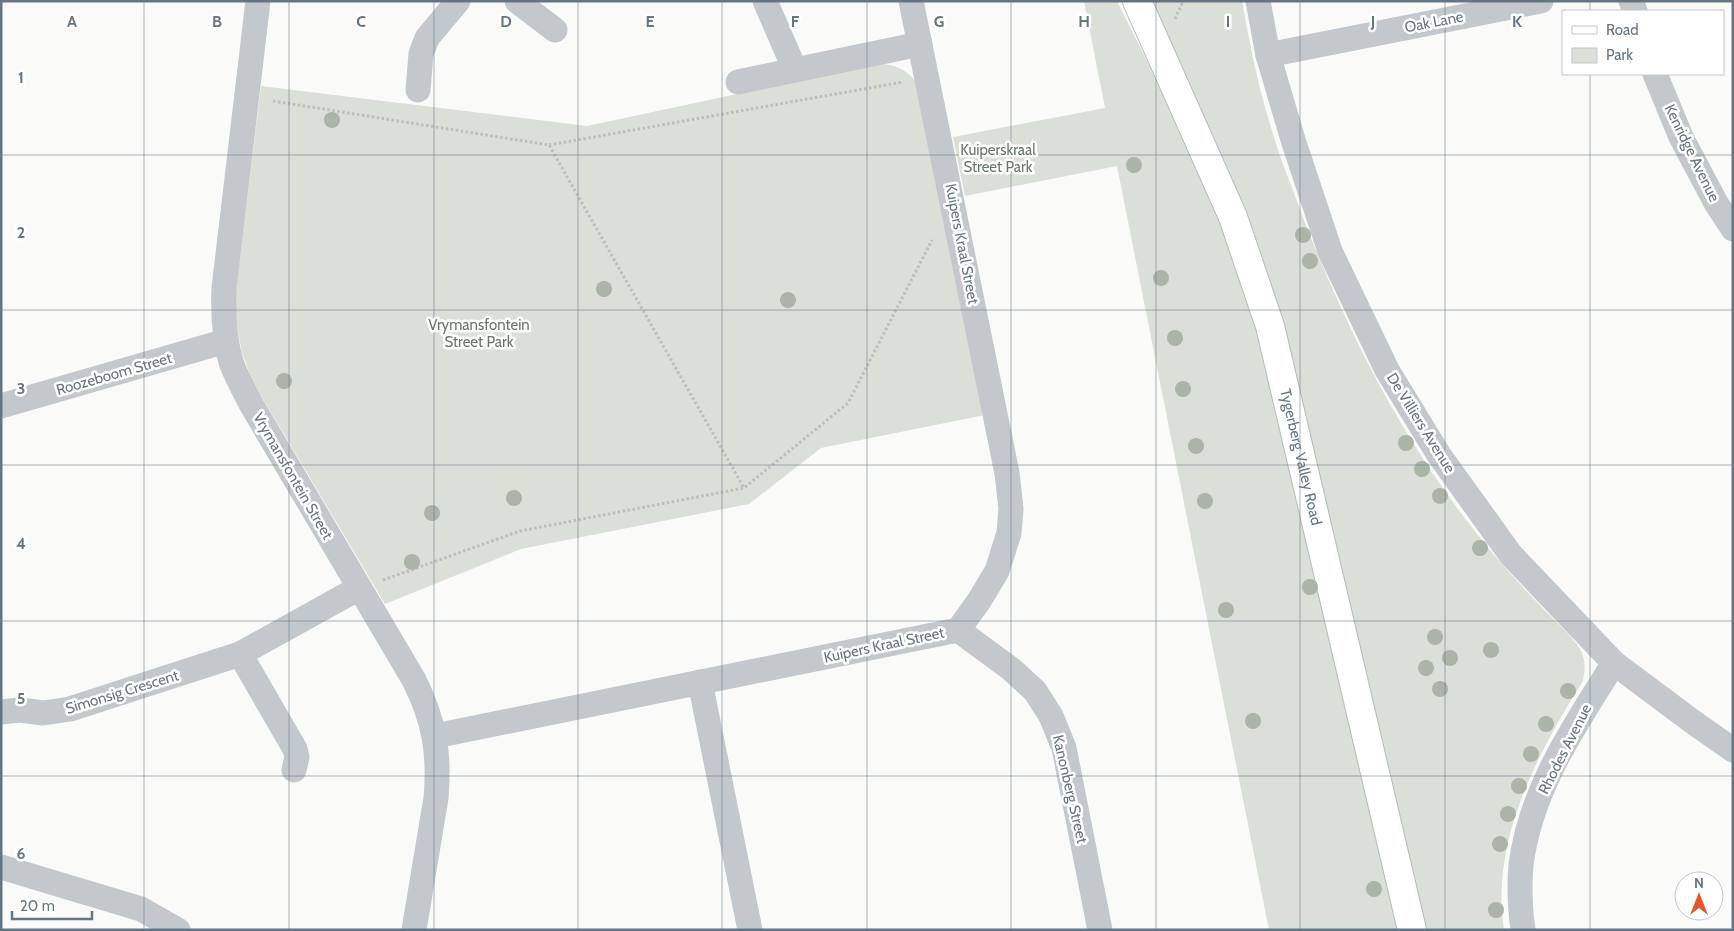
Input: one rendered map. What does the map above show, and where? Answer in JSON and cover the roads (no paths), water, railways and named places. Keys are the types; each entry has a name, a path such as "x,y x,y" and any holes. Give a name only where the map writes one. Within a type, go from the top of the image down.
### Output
{"main road":[{"name":"Tygerberg Valley Road","path":"1138,1 1233,217 1270,326 1412,930"}],"street":[{"name":"Vrymansfontein Street","path":"258,1 224,288 223,314 226,341 232,363 251,404 414,680 428,710 438,757 436,798 414,930"},
{"path":"418,90 421,54 427,38 458,1"},
{"path":"517,1 555,30"},
{"path":"765,1 795,70"},
{"name":"Kuipers Kraal Street","path":"435,736 958,630 979,601 997,571 1009,534 1011,509 1007,473 953,199 911,1"},
{"name":"De Villiers Avenue","path":"1258,1 1268,56 1294,143 1330,251 1387,370 1439,455 1511,555 1614,663 1733,750"},
{"name":"Oak Lane","path":"1268,56 1541,1"},
{"path":"738,82 920,44"},
{"name":"Kenridge Avenue","path":"1655,75 1681,137 1716,203 1733,230"},
{"name":"Roozeboom Street","path":"1,406 226,341"},
{"name":"Simonsig Crescent","path":"1,712 20,710 43,713 70,710 240,654 359,588"},
{"name":"Kanonberg Street","path":"958,630 1011,669 1035,691 1051,716 1064,748 1100,930"},
{"path":"240,654 295,749 297,757 294,770"},
{"name":"Rhodes Avenue","path":"1523,930 1520,904 1522,864 1531,824 1546,779 1577,722 1614,663"},
{"path":"700,682 750,930"},
{"path":"1,867 141,909 178,930"}],"park label":[{"name":"Kuiperskraal Street Park","path":"998,158"},
{"name":"Vrymansfontein Street Park","path":"479,334"}]}
